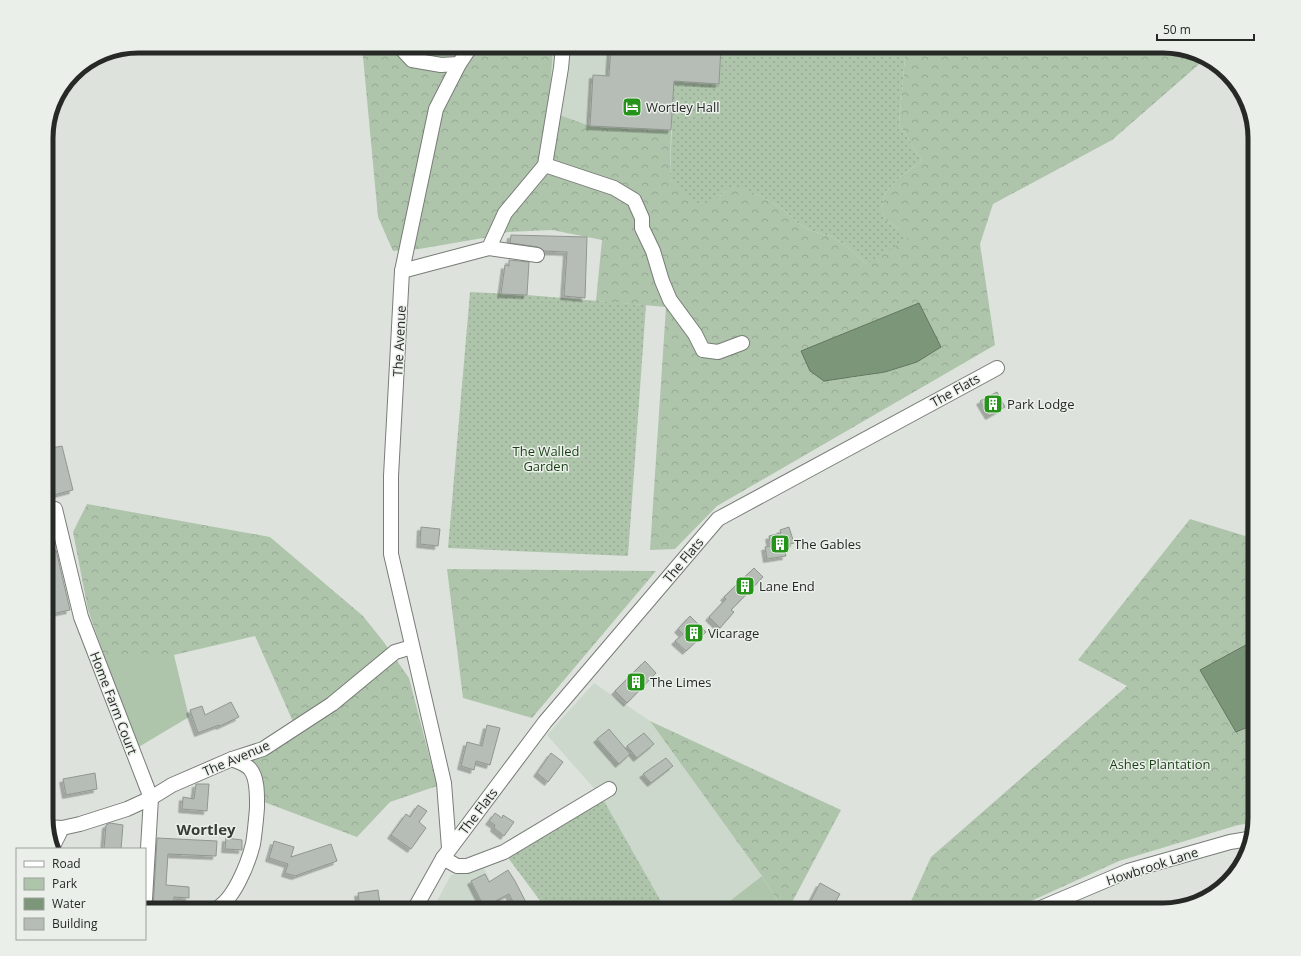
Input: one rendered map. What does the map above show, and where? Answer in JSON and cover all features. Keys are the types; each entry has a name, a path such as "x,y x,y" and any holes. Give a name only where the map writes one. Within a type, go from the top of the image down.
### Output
{"street":[{"path":"406,53 412,60 441,65 459,64"},
{"name":"The Avenue","path":"446,853 444,784 391,554 391,476 402,271 436,109 459,64 466,53"},
{"path":"489,248 505,213 545,165 562,53"},
{"path":"545,165 614,188 634,200 642,218 642,228 653,251 662,281 670,300 695,334 703,350 718,352 742,343"},
{"path":"402,271 489,248 537,255"},
{"name":"The Flats","path":"418,903 446,853 545,722 718,519 997,368"},
{"name":"Home Farm Court","path":"55,509 81,617 151,798 146,882"},
{"name":"The Avenue","path":"54,827 62,828 80,824 127,809 151,798 172,785 232,759 263,749 332,704 395,652 412,647"},
{"path":"251,770 263,749"},
{"path":"224,903 236,886 246,865 253,844 257,795 256,784 251,770 242,763 232,759"},
{"path":"446,853 457,866 467,866 504,852 609,789"},
{"path":"56,839 62,828"},
{"name":"Howbrook Lane","path":"1053,903 1128,871 1230,842 1245,840"}],"shaded area":[{"name":"Wortley Hall","path":"553,53 721,53 719,84 673,88 671,130 590,126 549,111"},
{"path":"594,683 650,721 762,876 727,903 662,903 600,795 547,735"},
{"path":"484,868 502,903 436,903 451,875"}],"green space":[{"path":"363,53 553,53 549,111 590,126 671,130 670,180 681,189 717,199 727,189 742,188 761,196 784,210 798,223 812,231 830,236 847,246 866,264 900,229 887,221 881,209 886,192 901,176 922,161 899,124 905,53 1163,53 1185,56 1202,62 1112,140 993,204 980,244 995,345 717,506 675,549 650,550 666,307 596,301 602,240 552,230 508,232 489,237 419,249 393,251 378,217","holes":["919,303 917,362 885,372 849,378 802,351"]},
{"path":"721,53 905,53 899,124 922,161 901,176 886,192 881,209 887,221 900,229 908,239 866,264 847,246 830,236 812,231 798,223 784,210 761,196 742,189 727,189 706,207 695,203 670,180 673,88 663,81 719,83"},
{"name":"The Walled Garden","path":"470,292 527,295 646,305 628,556 448,548"},
{"path":"87,504 270,537 363,616 409,678 437,786 390,802 357,837 256,799 243,754 294,724 255,636 174,655 104,655 88,610 73,532"},
{"name":"Ashes Plantation","path":"1190,519 1248,537 1248,644 1200,670 1236,732 1248,727 1248,824 1238,825 1119,861 1027,903 910,903 931,857 1127,686 1078,660"},
{"path":"447,569 656,571 532,718 463,698"},
{"path":"104,655 174,655 189,717 137,748"},
{"path":"650,721 841,810 792,903 779,903 762,876"},
{"path":"604,801 662,903 542,903 506,855"},
{"path":"762,876 779,903 727,903"}],"water":[{"path":"919,303 941,347 917,362 885,372 824,381 810,371 801,351"},
{"path":"1248,644 1248,727 1236,732 1200,670"}],"building":[{"name":"Wortley Hall","path":"611,53 721,53 719,84 674,81 671,130 590,126 593,75 609,76"},
{"path":"511,235 587,237 585,298 564,296 567,252 544,251 538,247 510,243"},
{"path":"509,260 529,262 527,295 501,294 505,265 509,266"},
{"name":"Park Lodge","path":"997,392 1005,407 989,416 980,401"},
{"path":"62,446 73,490 53,495 53,448"},
{"path":"421,527 440,529 438,546 420,544"},
{"name":"The Gables","path":"789,527 794,543 783,546 786,556 767,559 765,547 771,546 769,536 781,533 780,530"},
{"path":"56,550 70,610 53,614 53,551"},
{"path":"754,568 763,577 731,610 734,612 720,628 709,617 726,599 724,597"},
{"name":"Vicarage","path":"690,616 706,632 686,651 675,641 683,634 678,629"},
{"name":"The Limes","path":"645,661 656,673 627,703 615,691"},
{"path":"231,702 239,717 220,726 219,725 198,733 190,710 202,706 205,715"},
{"path":"487,725 500,728 490,765 476,761 474,770 461,766 467,742 482,746"},
{"path":"609,729 630,754 619,764 597,739"},
{"path":"644,733 654,744 637,758 627,746"},
{"path":"551,753 563,762 548,782 537,773"},
{"path":"666,758 673,766 651,783 643,774"},
{"path":"95,773 97,789 66,795 63,779"},
{"path":"196,784 209,784 207,811 182,809 183,797 194,799"},
{"path":"418,805 427,811 419,822 426,828 411,849 391,835 406,814 410,817"},
{"path":"495,813 502,818 503,815 514,822 504,836 494,828 495,825 489,821"},
{"path":"110,823 123,825 121,848 104,848 106,825"},
{"path":"157,838 217,841 216,856 168,854 166,885 189,887 189,898 174,897 174,903 153,903"},
{"path":"226,838 242,840 242,850 225,849"},
{"path":"274,841 294,847 291,857 331,844 337,861 295,876 285,873 288,864 269,858"},
{"path":"508,870 526,903 514,903 509,894 492,903 482,903 471,881 485,874 489,882"},
{"path":"820,883 840,894 835,903 810,903"},
{"path":"378,890 380,903 359,903 358,893"}],"place":[{"name":"Wortley Hall","path":"632,107"},
{"name":"Park Lodge","path":"993,404"},
{"name":"The Gables","path":"780,544"},
{"name":"Lane End","path":"745,586"},
{"name":"Vicarage","path":"694,633"},
{"name":"The Limes","path":"636,682"}],"district":[{"name":"Wortley","path":"206,829"}]}
